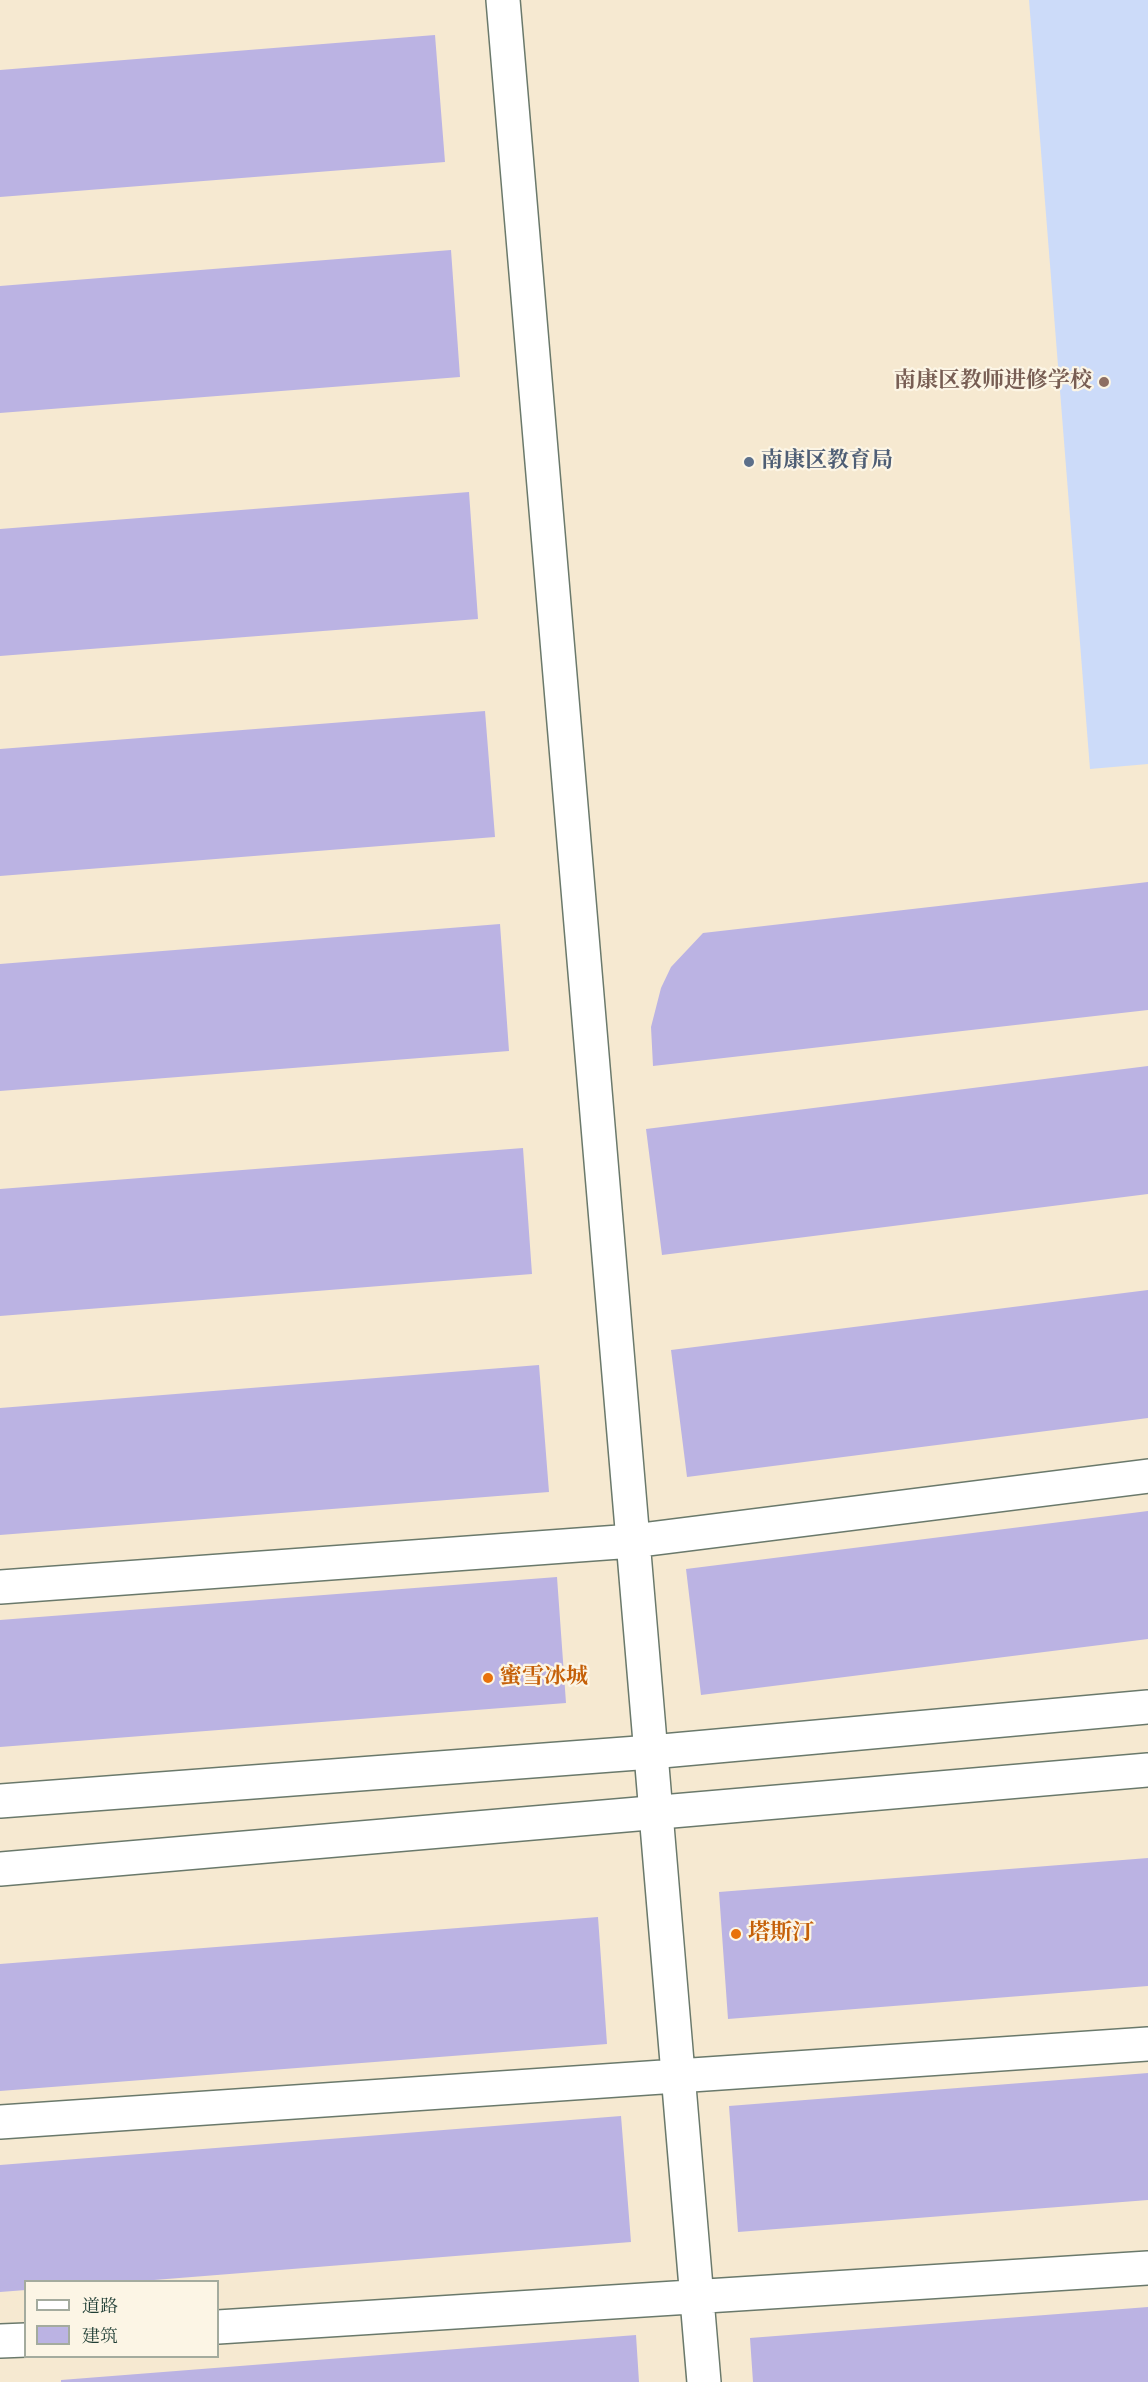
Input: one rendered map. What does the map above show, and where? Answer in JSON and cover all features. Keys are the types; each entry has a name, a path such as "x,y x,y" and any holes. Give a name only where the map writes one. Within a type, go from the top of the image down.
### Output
{"street":[{"path":"503,0 704,2382"},
{"path":"0,1587 633,1541 1148,1476"},
{"path":"0,1800 651,1752 1148,1707"},
{"path":"0,1869 1148,1770"},
{"path":"0,2122 1148,2044"},
{"path":"219,2327 1148,2268"},
{"path":"0,2341 24,2340"}],"shaded area":[{"name":"南康区教师进修学校","path":"1029,0 1148,0 1148,764 1090,769"}],"building":[{"path":"435,35 445,162 0,197 0,70"},
{"path":"451,250 460,377 0,413 0,286"},
{"path":"469,492 478,619 0,656 0,529"},
{"path":"485,711 495,837 0,876 0,749"},
{"path":"1148,882 1148,1010 653,1066 651,1027 661,988 671,967 703,933"},
{"path":"500,924 509,1051 0,1091 0,964"},
{"path":"1148,1066 1148,1194 662,1255 646,1129"},
{"path":"523,1148 532,1274 0,1316 0,1189"},
{"path":"1148,1290 1148,1418 687,1477 671,1350"},
{"path":"539,1365 549,1492 0,1535 0,1408"},
{"path":"1148,1511 1148,1639 701,1695 686,1569"},
{"path":"557,1577 566,1703 0,1747 0,1620"},
{"path":"1148,1858 1148,1986 728,2019 719,1892"},
{"path":"598,1917 607,2044 0,2091 0,1964"},
{"path":"1148,2073 1148,2200 738,2232 729,2106"},
{"path":"621,2116 631,2242 154,2280 24,2280 24,2290 0,2292 0,2165"},
{"path":"1148,2307 1148,2382 753,2382 750,2338"},
{"path":"636,2335 639,2382 61,2382 61,2380"}],"place":[{"name":"南康区教师进修学校","path":"1104,382"},
{"name":"南康区教育局","path":"749,462"},
{"name":"蜜雪冰城","path":"488,1678"},
{"name":"塔斯汀","path":"736,1934"}]}
